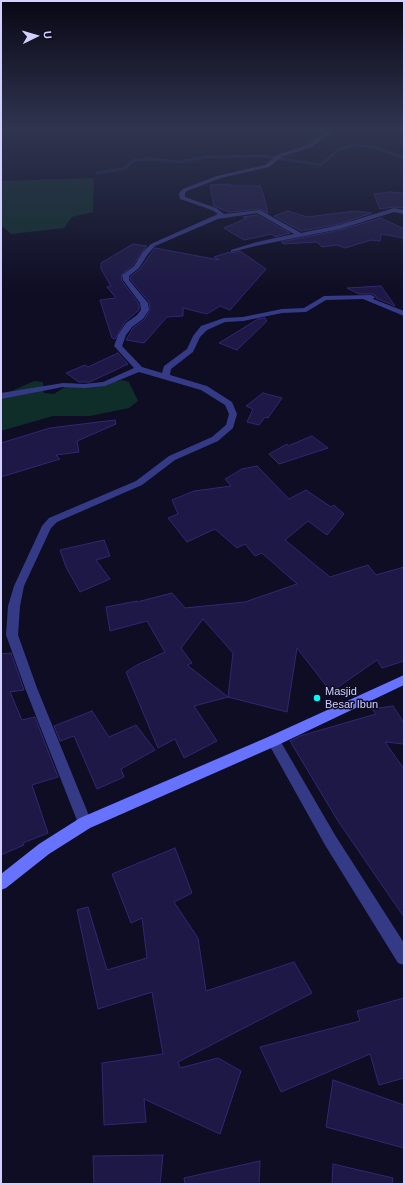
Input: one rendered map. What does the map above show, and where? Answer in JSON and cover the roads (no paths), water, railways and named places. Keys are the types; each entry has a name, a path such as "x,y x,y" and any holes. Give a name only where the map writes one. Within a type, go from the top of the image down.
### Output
{"main road":[{"path":"1,883 44,849 85,823 273,741 404,680"}],"street":[{"path":"201,183 185,190 182,193 182,198 184,200 205,205 219,212 220,215 218,217"},
{"path":"233,251 340,227 394,210 404,212"},
{"path":"85,823 31,688 12,635 14,606 19,586 37,546 53,520 138,483 172,458 215,439 230,426 233,414 229,404 204,388 139,369 118,346 122,335 129,325 140,317 145,310 144,303 126,280 126,275 137,267 145,253 153,245 218,217 253,211 260,212 300,235"},
{"path":"166,376 167,368 190,350 197,336 204,328 224,320 243,319 282,311 306,310 324,298 368,298 404,314"},
{"path":"1,396 63,385 84,386 105,384 139,369"},
{"path":"273,741 330,840 404,957"}],"place":[{"name":"Masjid Besar Ibun","path":"317,698"}]}
